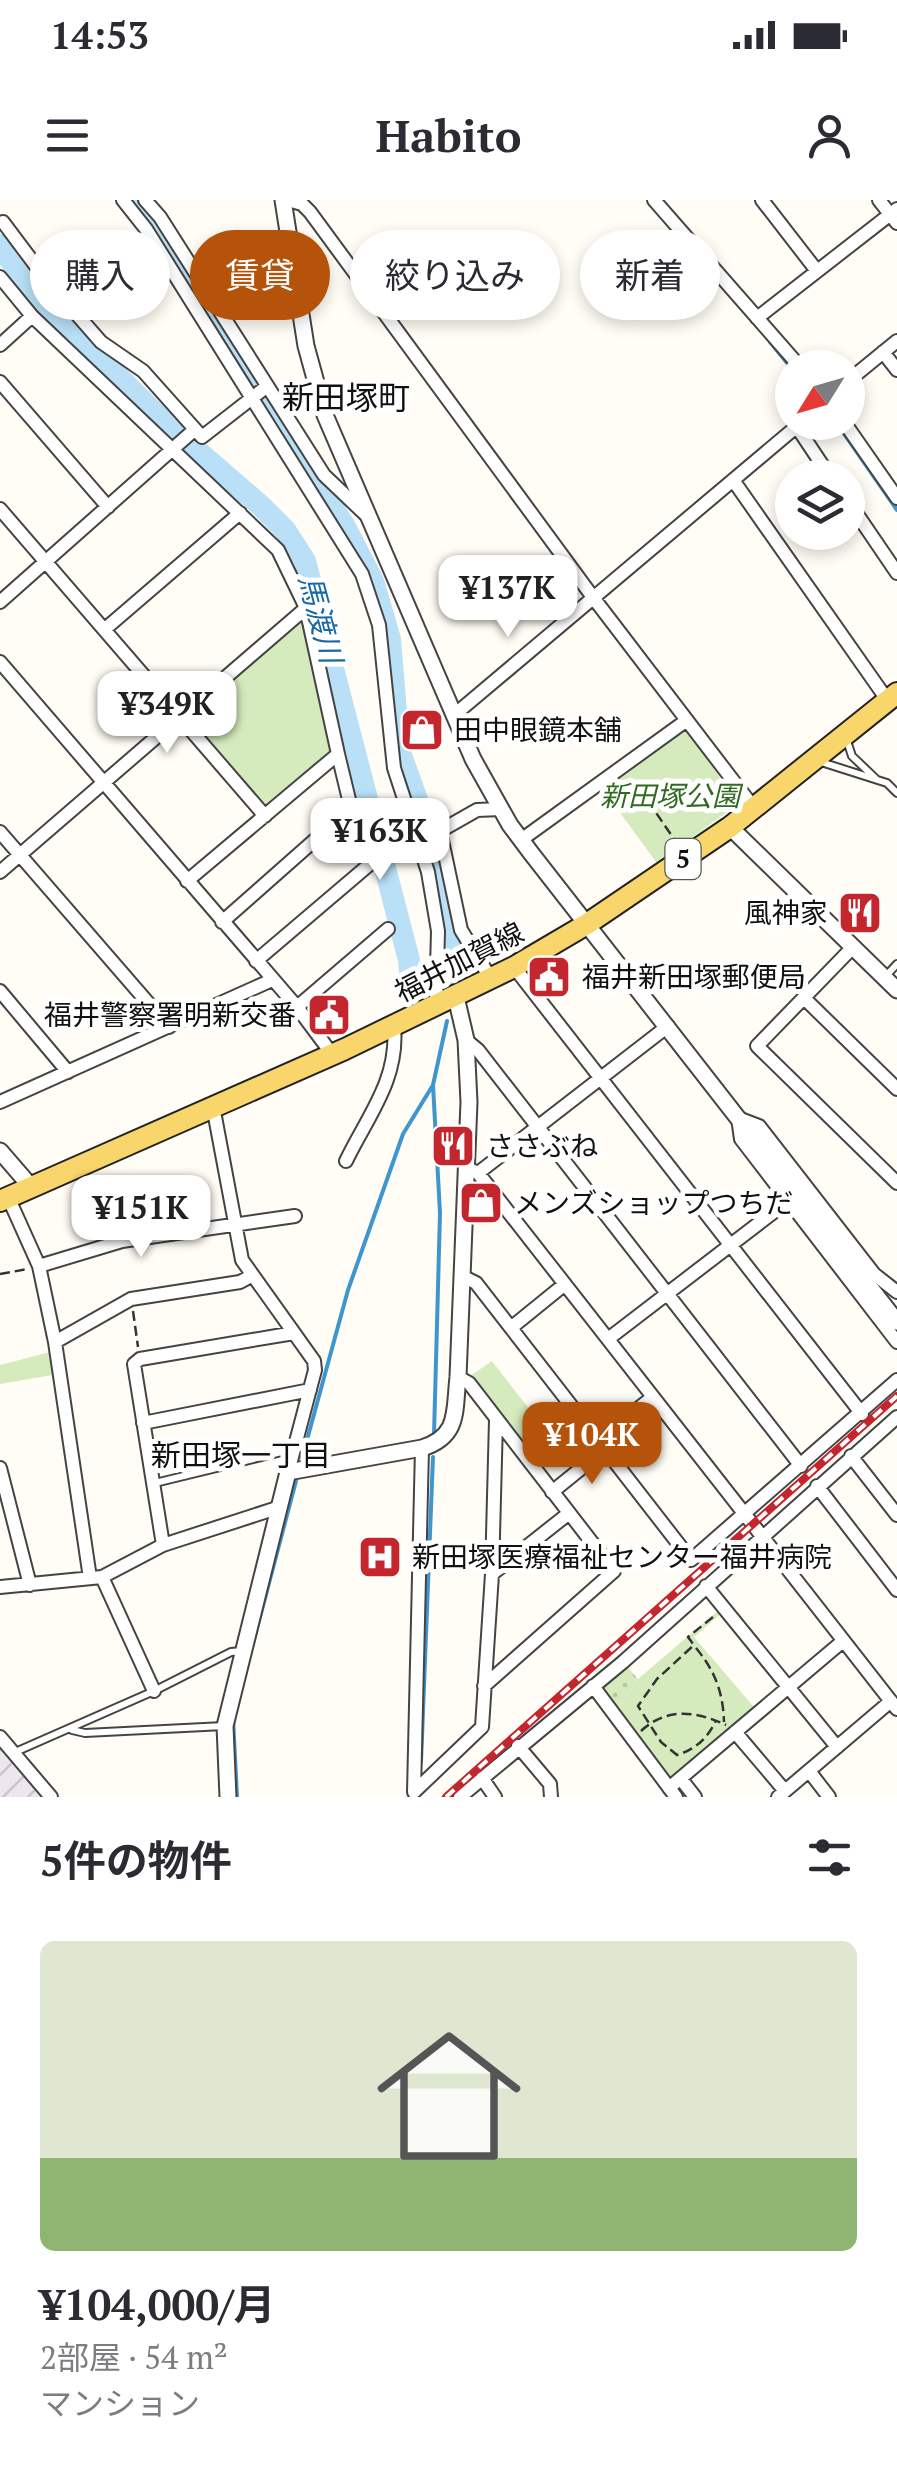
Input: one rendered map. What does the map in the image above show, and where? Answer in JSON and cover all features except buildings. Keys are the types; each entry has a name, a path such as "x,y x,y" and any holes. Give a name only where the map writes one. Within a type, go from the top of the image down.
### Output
{"main road":[{"name":"福井加賀線","path":"4,1199 327,1057 514,968 587,924 730,827 892,697"}],"street":[{"path":"123,200 146,229 362,574 378,625 394,768 419,836 438,931 446,1001 466,1040 478,1050 801,1466"},
{"path":"145,200 324,475 368,517"},
{"path":"754,808 592,596 310,212 302,204 286,200 306,346 325,416 453,716 501,809 521,840 897,1322"},
{"path":"654,200 786,350"},
{"path":"762,200 818,271"},
{"path":"758,318 895,215 880,200"},
{"path":"1,221 44,278 101,342 143,371 202,437 266,387"},
{"path":"0,277 30,314"},
{"path":"0,344 30,318"},
{"path":"36,320 267,536 278,550 306,608 351,808 370,864 256,962"},
{"path":"865,366 897,341"},
{"path":"883,352 897,370"},
{"path":"0,382 108,507"},
{"path":"0,602 194,430"},
{"path":"453,716 781,440"},
{"path":"857,440 897,498"},
{"path":"733,480 892,697"},
{"path":"0,509 265,816"},
{"path":"105,629 240,514"},
{"path":"865,526 897,573"},
{"path":"0,872 306,608"},
{"path":"0,662 297,1007 327,1057"},
{"path":"521,840 686,720"},
{"path":"187,881 338,754"},
{"path":"222,922 351,808"},
{"path":"491,979 461,930 440,831 476,810 501,809"},
{"path":"730,827 897,990"},
{"path":"0,832 168,1026"},
{"path":"297,1007 388,929"},
{"path":"853,947 757,1046 897,1183"},
{"path":"514,968 862,1414"},
{"path":"0,1102 272,980"},
{"path":"0,991 68,1072"},
{"path":"804,998 897,1088"},
{"path":"346,1162 380,1100 392,1063 394,1026"},
{"path":"472,1171 538,1128 668,1026"},
{"path":"288,1472 422,1448 449,1434 458,1377 472,1171 466,1040"},
{"path":"213,1106 242,1260 314,1361 226,1726 228,1797"},
{"path":"738,1118 741,1139 897,1342"},
{"path":"738,1118 758,1126 874,1274 897,1292"},
{"path":"0,1150 32,1188"},
{"path":"472,1171 894,1705 782,1794 730,1728"},
{"path":"4,1199 39,1266 96,1577 154,1691"},
{"path":"608,1339 788,1200"},
{"path":"39,1266 122,1241 294,1216"},
{"path":"55,1342 131,1299 240,1282 251,1276"},
{"path":"462,1276 476,1282 692,1560 897,1380"},
{"path":"512,1327 565,1284"},
{"path":"164,1545 134,1364 140,1359 294,1333"},
{"path":"458,1377 469,1383 614,1571 484,1686"},
{"path":"144,1423 310,1390"},
{"path":"552,1492 653,1397"},
{"path":"460,1797 593,1686 897,1417"},
{"path":"422,1448 414,1792 482,1728 492,1574 496,1419"},
{"path":"850,1456 897,1514"},
{"path":"0,1468 30,1584"},
{"path":"817,1486 897,1590"},
{"path":"0,1587 96,1577 164,1545 280,1507"},
{"path":"492,1574 568,1514"},
{"path":"706,1586 837,1748"},
{"path":"675,1788 730,1728 789,1687 843,1641"},
{"path":"593,1686 675,1788 695,1797"},
{"path":"0,1737 51,1797"},
{"path":"518,1746 550,1784 551,1797"},
{"path":"809,1771 829,1797"},
{"path":"482,1778 495,1797"}],"lane":[{"path":"844,736 852,756 897,793"},
{"path":"814,760 878,780"},
{"path":"884,978 897,964"},
{"path":"154,1483 295,1449"},
{"path":"13,1752 154,1691 230,1652 244,1650"},
{"path":"69,1729 85,1733 226,1726"}],"path":[{"path":"648,801 680,848"},
{"path":"0,1274 39,1266"},
{"path":"131,1299 140,1359"},
{"path":"688,1638 724,1608"},
{"path":"688,1638 694,1645 657,1679 638,1706 661,1742 677,1755 700,1743 716,1720"},
{"path":"688,1638 712,1668 730,1728"},
{"path":"633,1739 649,1724 681,1711 730,1728"}],"shaded area":[{"path":"0,1749 42,1797 0,1797"}],"green space":[{"path":"306,608 338,754 265,816 180,717"},
{"name":"新田塚公園","path":"685,727 738,804 657,863 601,787"},
{"path":"50,1352 52,1375 0,1384 0,1365"},
{"path":"492,1361 554,1441 533,1458 470,1376"},
{"path":"720,1609 723,1612 694,1637 759,1713 669,1788 614,1714 638,1679"},
{"path":"623,1662 638,1679 614,1714 593,1686"}],"waterway":[{"path":"133,200 344,525 373,581 390,639 399,750 438,857 450,941 446,983"},
{"name":"馬渡川","path":"0,245 31,290 164,422 260,505 285,530 305,561 409,960 411,981 404,984"},
{"path":"770,342 777,350"},
{"path":"848,440 897,510"},
{"path":"302,1458 348,1290 403,1134 433,1085 447,1021"},
{"path":"433,1085 440,1213 434,1435"},
{"path":"421,1762 433,1457"},
{"path":"246,1670 296,1481"},
{"path":"233,1718 237,1797"}],"railway":[{"path":"446,1797 897,1396"}],"place":[{"name":"田中眼鏡本舗","path":"422,730"},
{"name":"風神家","path":"860,913"},
{"name":"福井新田塚郵便局","path":"549,977"},
{"name":"福井警察署明新交番","path":"329,1015"},
{"name":"ささぶね","path":"453,1146"},
{"name":"メンズショップつちだ","path":"481,1203"},
{"name":"新田塚医療福祉センター福井病院","path":"380,1557"}],"district":[{"name":"新田塚町","path":"346,398"},
{"name":"新田塚一丁目","path":"241,1456"}]}
